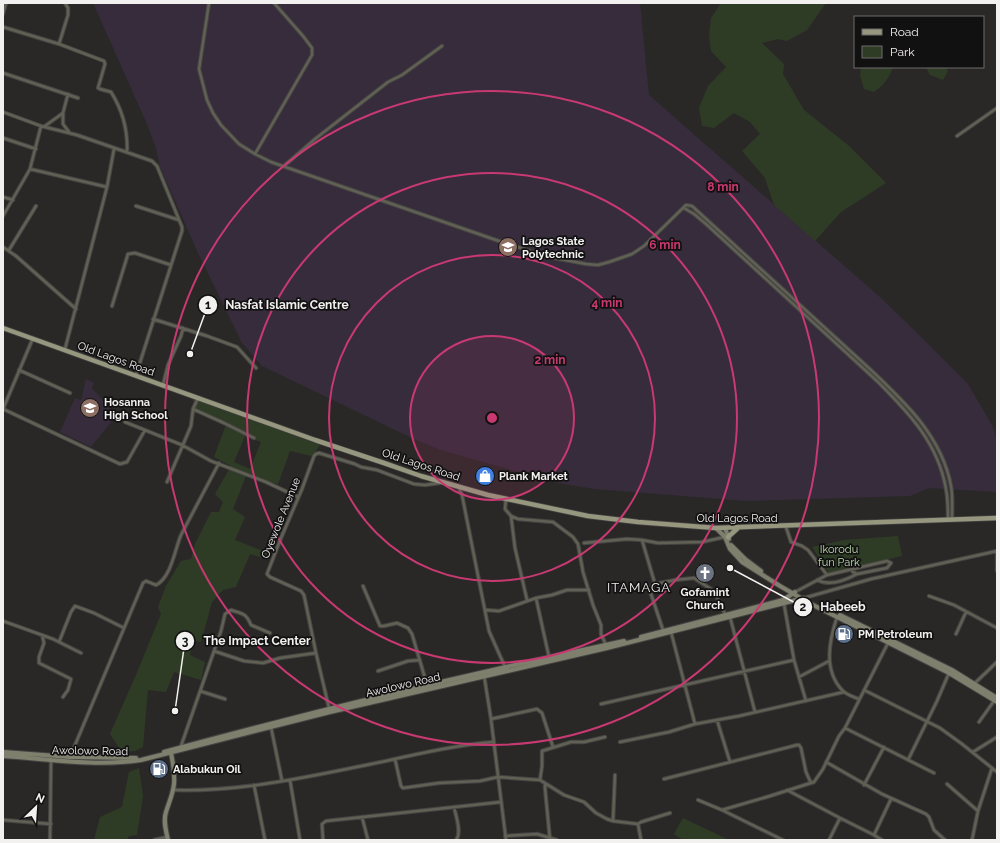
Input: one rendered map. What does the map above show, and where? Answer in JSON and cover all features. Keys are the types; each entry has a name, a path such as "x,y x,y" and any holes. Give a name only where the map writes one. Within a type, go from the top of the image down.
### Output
{"main road":[{"name":"Old Lagos Road","path":"3,328 315,440 443,483 506,499 588,516 638,522 716,528 786,527 997,518"},
{"path":"716,528 726,537 733,549 794,593 888,643 929,661 996,700"},
{"path":"725,528 726,537"},
{"path":"726,537 738,528"},
{"name":"Awolowo Road","path":"141,759 181,746 329,708 484,675 504,667 634,638 783,600 794,593"},
{"path":"803,598 975,683 996,700"},
{"name":"Awolowo Road","path":"3,756 51,760 109,762 141,759 171,753 271,726 671,632 803,598"},
{"name":"Awolowo Road","path":"3,752 135,760"},
{"path":"168,838 165,824 166,813 174,790 174,772 171,753"}],"street":[{"path":"3,14 6,3"},
{"path":"59,44 68,15 68,8 65,3"},
{"path":"209,3 199,69 202,87 212,113 221,125 239,144 255,154 284,166 496,240 549,257 586,264 598,265 632,254 644,246 686,205 692,206 872,370 899,396 917,417 937,445 951,485 950,520"},
{"path":"255,154 312,56 312,48 304,36 274,3"},
{"path":"3,27 59,44 104,61 105,64 98,88 111,92 126,122 128,138 127,152"},
{"path":"284,166 297,153 388,82 402,75 442,46"},
{"path":"3,74 78,98"},
{"path":"68,94 63,113 63,124 70,133"},
{"path":"957,136 997,108"},
{"path":"3,112 127,152 155,163 182,227 182,231 136,376"},
{"path":"3,216 30,169 43,126 63,113"},
{"path":"3,138 36,149"},
{"path":"65,350 114,149"},
{"path":"30,169 106,186"},
{"path":"3,197 13,200"},
{"path":"9,250 36,206"},
{"path":"136,206 179,220"},
{"path":"684,208 706,224 877,381 914,420 932,447 939,466 946,489 950,520"},
{"path":"3,247 9,250 76,309"},
{"path":"112,306 128,254 134,253 171,265"},
{"path":"153,319 223,341 238,348 256,368"},
{"path":"163,385 168,365 183,328"},
{"path":"33,338 3,409 120,464 127,462 145,430"},
{"path":"19,370 70,394"},
{"path":"167,482 191,426 193,409 198,398"},
{"path":"193,409 254,438"},
{"path":"125,422 182,445 211,461 266,482 298,497"},
{"name":"Oyewole Avenue","path":"329,708 304,595 297,588 270,577 267,574 316,454 319,453 367,469 377,470 414,484 426,485 443,483"},
{"path":"70,757 143,583 146,581 156,585 162,581 173,561 181,535 219,463"},
{"path":"459,488 462,495 489,631 504,667"},
{"path":"506,499 505,509 511,516 518,565 527,600"},
{"path":"511,516 526,520 553,522 573,537 578,544 583,572 601,625 601,634 606,645"},
{"path":"786,527 791,542 808,550 827,575"},
{"path":"584,543 627,539 658,543 695,542 710,541 726,537"},
{"path":"642,540 655,584"},
{"path":"803,598 877,578 997,552 997,571"},
{"path":"794,593 817,580 827,575 887,561 891,563 887,568 857,574 839,582 824,582 817,580"},
{"path":"851,569 857,574"},
{"path":"663,630 650,592 650,587 655,584 694,578 714,591 725,614"},
{"path":"363,586 379,624 382,626 397,623 408,628 410,631 414,639 427,686"},
{"path":"486,610 499,611 527,600 552,595 567,590 589,590"},
{"path":"929,596 954,605 997,628"},
{"path":"536,598 549,657"},
{"path":"784,604 794,660 806,701"},
{"path":"59,642 74,606 94,613 124,628"},
{"path":"181,746 214,652 225,614 231,610 245,614 251,625 270,633"},
{"path":"956,634 966,612"},
{"path":"730,617 755,712"},
{"path":"837,617 831,639 829,661 832,674 844,692 859,699"},
{"path":"3,620 42,634 81,653"},
{"path":"671,632 695,724"},
{"path":"42,634 44,643 39,657 39,663 71,680 68,690 63,698"},
{"path":"722,810 811,783 818,777 839,736 845,728 888,643"},
{"path":"214,652 244,661 263,663 280,658 316,653"},
{"path":"378,671 408,661 420,660"},
{"path":"601,704 744,671 756,670 794,660"},
{"path":"799,677 829,661"},
{"path":"975,683 997,662"},
{"path":"908,760 949,673"},
{"path":"484,675 506,840"},
{"path":"864,690 940,728 997,772"},
{"path":"200,691 225,699"},
{"path":"620,742 669,732 695,724 844,692"},
{"path":"979,722 996,700"},
{"path":"491,719 534,709 540,710 551,736 553,747"},
{"path":"717,720 730,762"},
{"path":"271,726 282,781"},
{"path":"845,728 934,773"},
{"path":"540,780 542,752 570,742 584,742 605,737"},
{"path":"973,752 997,737"},
{"path":"174,790 203,791 290,780 455,746 494,742"},
{"path":"664,779 799,745 806,772 811,783"},
{"path":"864,785 884,747"},
{"path":"395,759 401,786 403,788 439,783 480,781 498,777 540,780 564,795 584,802 596,813 614,822 638,824 670,813"},
{"path":"50,840 51,760"},
{"path":"826,762 852,776 864,785 891,799 926,814 934,830 945,840"},
{"path":"972,840 978,811 992,768"},
{"path":"614,775 614,822"},
{"path":"290,780 300,840"},
{"path":"545,783 550,839"},
{"path":"947,784 978,811"},
{"path":"254,785 265,840"},
{"path":"786,790 882,840"},
{"path":"874,835 891,799"},
{"path":"698,800 783,840"},
{"path":"323,840 322,824 326,821 501,802"},
{"path":"454,808 459,834 456,840"},
{"path":"362,817 368,840"},
{"path":"829,840 840,818"},
{"path":"3,820 51,824"},
{"path":"638,824 641,840"},
{"path":"505,836 537,834 557,840"},
{"path":"154,840 168,838"}],"shaded area":[{"name":"Lagos State Polytechnic","path":"93,3 640,3 649,95 881,298 968,384 992,425 997,439 997,492 929,488 910,496 747,501 594,489 558,483 444,451 416,440 262,366 242,343 198,253 160,167 156,148 147,124"},
{"name":"Hosanna High School","path":"86,379 94,383 92,388 116,416 91,447 60,432 75,398 81,400"}],"green space":[{"path":"721,3 826,3 807,30 787,41 778,39 762,43 784,64 783,74 804,110 848,145 886,183 841,212 815,241 774,205 765,178 742,151 760,134 750,122 734,113 714,128 702,126 699,108 708,86 726,67 711,51 709,35 711,18"},
{"path":"861,68 893,68 886,81 874,92 864,89 860,75"},
{"path":"926,68 946,68 948,71 943,80 930,75"},
{"path":"193,399 320,445 312,456 290,451 278,484 246,476 233,509 245,517 235,540 268,553 267,559 250,554 236,587 223,590 212,602 201,642 193,641 190,655 205,662 201,680 174,672 166,692 148,690 143,747 135,751 122,752 110,734 161,614 158,607 166,586 181,561 191,559 195,544 211,512 219,512 223,502 215,494 231,466 214,457 227,422 195,408","holes":["245,436 261,442 250,469 234,462"]},
{"name":"Ikorodu fun Park","path":"898,536 902,556 829,573 812,547 844,540"},
{"path":"139,768 143,796 137,835 129,836 127,840 94,840 100,817 122,807 129,772"},
{"path":"683,818 729,840 683,840 674,834"}],"place":[{"name":"Lagos State Polytechnic","path":"508,247"},
{"name":"Nasfat Islamic Centre","path":"190,354"},
{"name":"Hosanna High School","path":"90,408"},
{"name":"Plank Market","path":"485,476"},
{"name":"Habeeb","path":"730,568"},
{"name":"Gofamint Church","path":"705,573"},
{"name":"PM Petroleum","path":"844,634"},
{"name":"The Impact Center","path":"175,711"},
{"name":"Alabukun Oil","path":"159,769"}],"district":[{"name":"ITAMAGA","path":"639,587"}]}
